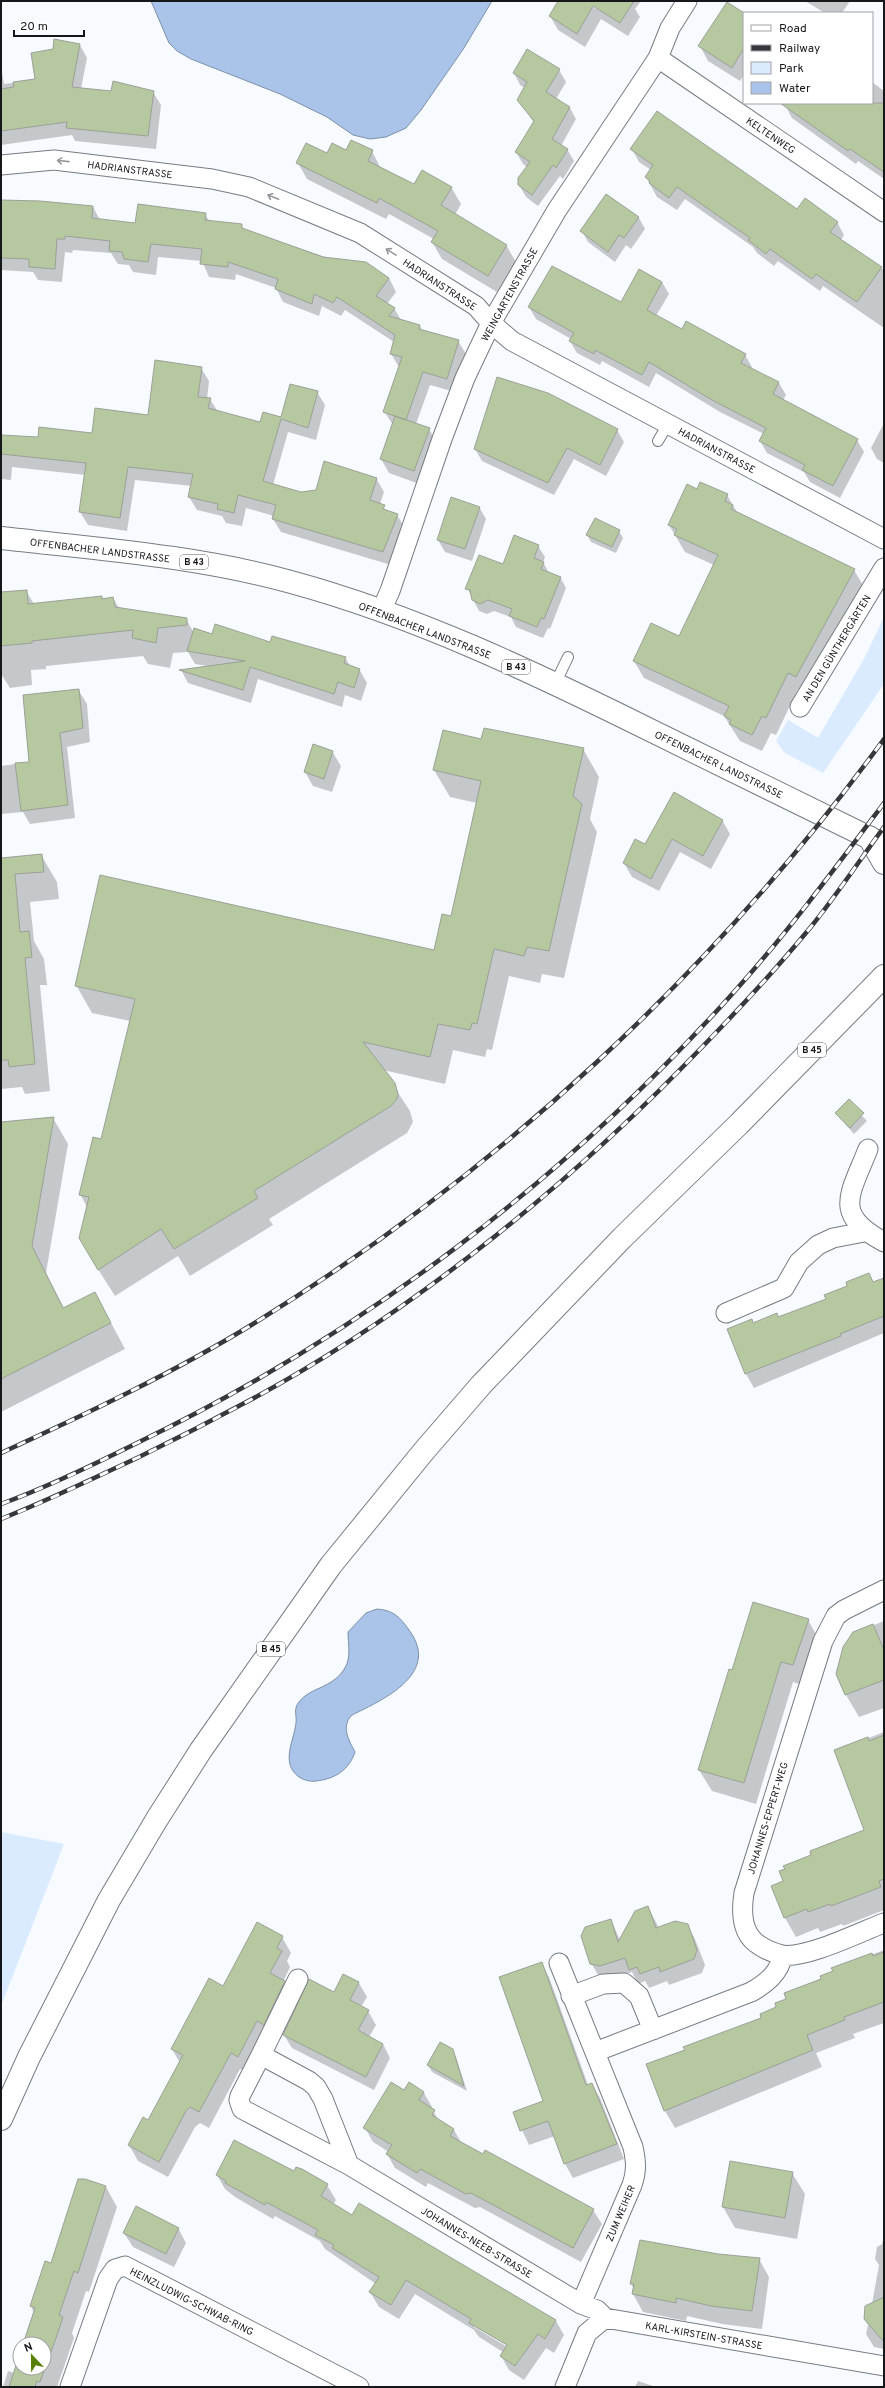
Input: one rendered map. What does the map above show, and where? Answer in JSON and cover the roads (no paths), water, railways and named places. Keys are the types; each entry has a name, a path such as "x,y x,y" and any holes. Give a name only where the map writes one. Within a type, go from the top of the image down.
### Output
{"main road":[{"name":"OFFENBACHER LANDSTRASSE","path":"1,538 210,564 289,581 381,611 472,647 556,684 876,841"},
{"name":"B 43","path":"876,841 884,863"},
{"name":"B 45","path":"1,2119 29,2057 109,1900 157,1819 205,1744 331,1565 424,1451 481,1385 622,1238 739,1124 884,976"}],"street":[{"name":"WEINGARTENSTRASSE","path":"381,611 390,591 449,419 465,378 490,323 557,210 658,58 670,28 687,1"},
{"name":"KELTENWEG","path":"658,58 884,212"},
{"name":"HADRIANSTRASSE","path":"1,165 54,160 212,179 249,187 360,233 476,306 490,323 512,341 884,539"},
{"name":"AN DEN GÜNTHERGÄRTEN","path":"800,707 884,568"},
{"path":"868,1150 850,1199 852,1218 864,1232 884,1242"},
{"path":"726,1313 784,1288 799,1262 818,1245 833,1238 864,1232"},
{"name":"JOHANNES-EPPERT-WEG","path":"884,1590 856,1602 840,1613 823,1641 744,1893 743,1921 747,1932 755,1943 768,1950 783,1955 811,1951 884,1923"},
{"path":"595,2052 757,1988 780,1967 783,1955"},
{"name":"ZUM WEIHER","path":"559,1963 633,2147 636,2174 581,2304"},
{"name":"JOHANNES-NEEB-STRASSE","path":"298,1979 240,2096 242,2109 349,2165 581,2304 597,2310 605,2318"},
{"path":"571,1996 602,1984 624,1983 639,1996 653,2030"},
{"path":"261,2054 309,2080 316,2087 323,2099 349,2165"},
{"name":"HEINZLUDWIG-SCHWAB-RING","path":"70,2387 108,2279 115,2269 125,2266 359,2387"},
{"path":"565,2387 587,2334 605,2318"},
{"name":"KARL-KIRSTEIN-STRASSE","path":"605,2318 884,2366"}],"lane":[{"path":"658,441 668,424"},
{"path":"556,684 568,657"}],"water":[{"path":"151,1 492,1 464,48 421,110 406,128 386,137 370,139 353,135 327,117 280,94 191,59 177,51 169,43"},
{"path":"377,1609 396,1615 409,1630 417,1645 418,1659 414,1672 405,1683 393,1692 352,1715 349,1719 346,1728 355,1752 345,1769 335,1776 323,1780 312,1781 303,1779 293,1771 289,1759 295,1730 297,1705 304,1697 329,1683 341,1673 348,1662 348,1632 366,1613"}],"railway":[{"path":"1,1453 161,1376 253,1324 344,1265 431,1201 516,1134 597,1062 674,987 748,908 818,825 884,739"},
{"path":"1,1504 53,1483 87,1467 221,1400 302,1353 381,1301 458,1246 531,1188 602,1126 670,1060 754,969 811,899 884,803"},
{"path":"1,1519 137,1458 254,1398 315,1363 376,1324 493,1238 550,1191 604,1143 656,1093 746,1001 810,928 884,827"}]}
